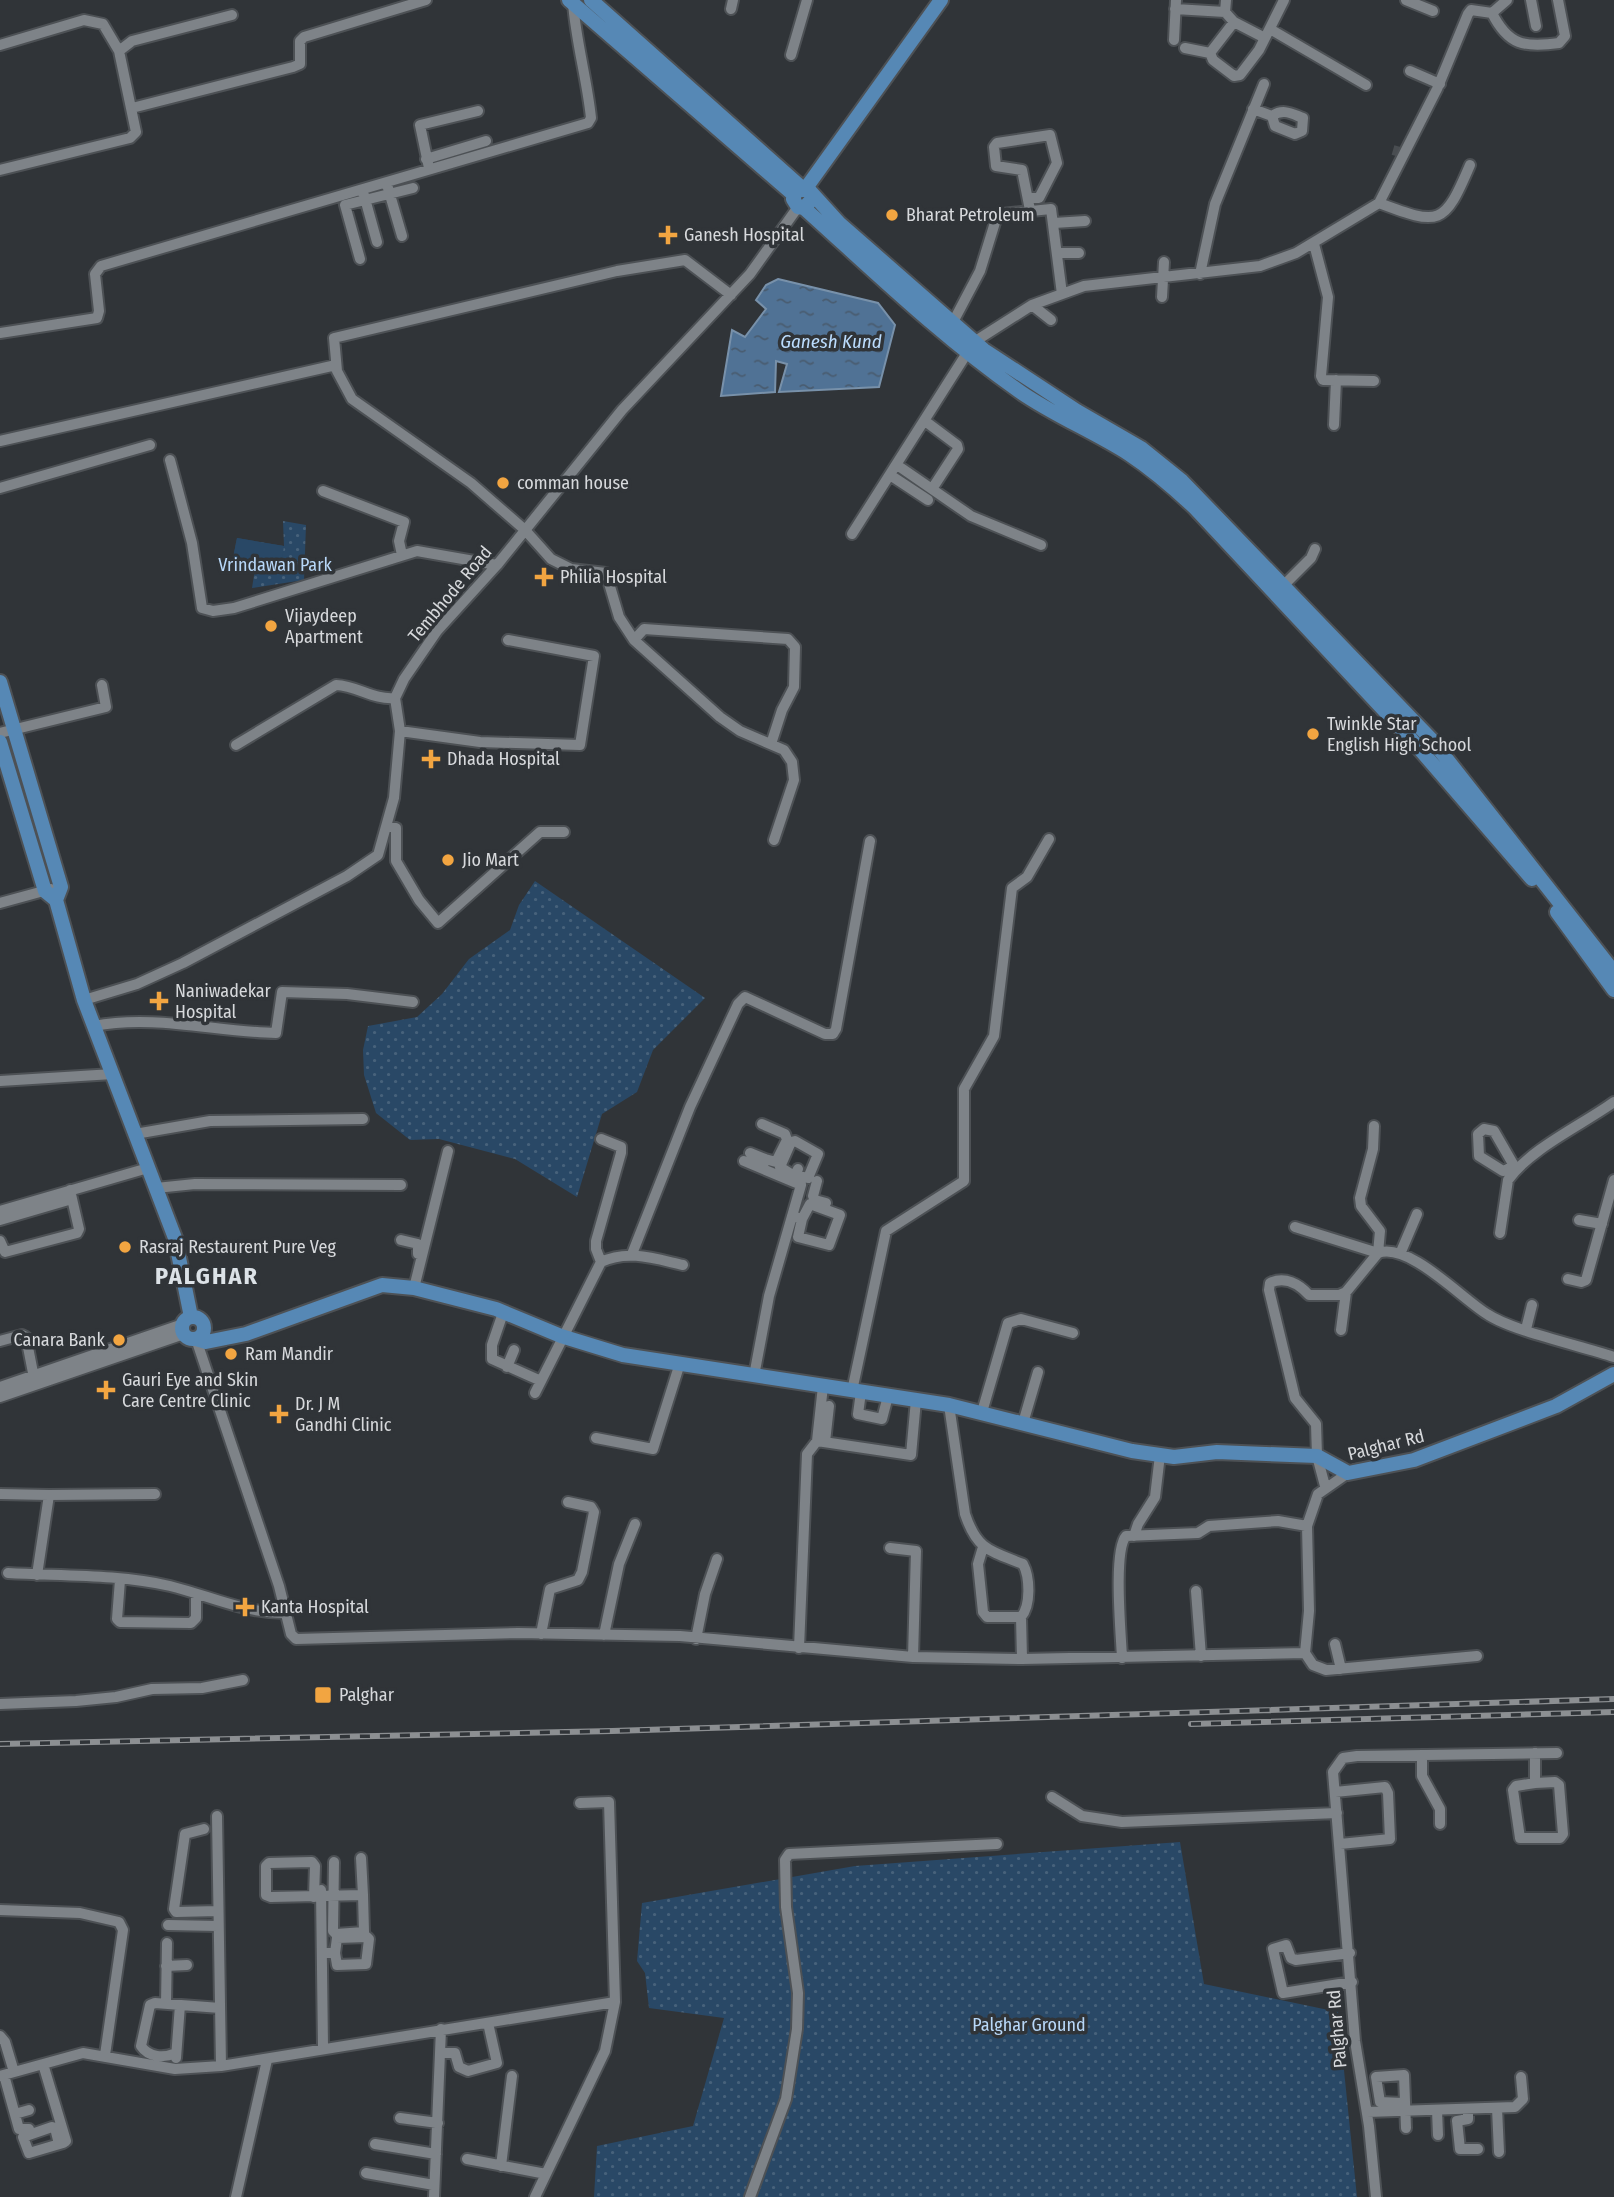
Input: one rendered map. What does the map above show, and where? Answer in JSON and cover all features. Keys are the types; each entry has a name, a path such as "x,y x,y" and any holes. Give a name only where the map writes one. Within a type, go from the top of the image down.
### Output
{"main road":[{"path":"591,0 803,197 1022,393 1128,453 1161,476 1195,508 1303,613 1377,692 1541,891 1614,990"},
{"path":"803,197 941,0"},
{"path":"571,2 952,324 971,347 1141,448 1182,481 1284,585 1303,613"},
{"path":"0,682 7,731 84,1000 175,1238 188,1329 206,1342 246,1334 382,1284 412,1288 503,1312 561,1336 623,1355 949,1405 1174,1457 1217,1452 1324,1455 1348,1473"},
{"path":"1377,692 1431,739 1614,972"},
{"path":"0,742 54,892"},
{"name":"Palghar Rd","path":"1348,1473 1414,1460 1556,1406 1614,1374"}],"street":[{"path":"132,108 293,67 300,64 300,41 304,37 426,0"},
{"path":"791,55 807,0"},
{"path":"1210,53 1213,60 1234,76 1240,75 1268,33 1284,0"},
{"path":"852,534 971,347 1032,305 1084,286 1161,275 1200,274 1260,266 1314,244 1379,203 1440,84 1468,13 1471,10 1492,13 1507,0"},
{"path":"1531,0 1536,26"},
{"path":"1492,13 1502,32 1509,38 1534,47 1559,43 1565,36 1558,0"},
{"path":"1411,1 1433,11"},
{"path":"0,333 97,318 99,311 95,274 102,266 388,187 427,163 588,123 591,118 571,2"},
{"path":"1174,40 1176,4 1225,6 1234,22 1268,33 1366,85"},
{"path":"119,51 132,41 232,15"},
{"path":"0,45 84,20 103,24 119,51 136,132 130,138 0,170"},
{"path":"1210,53 1234,22"},
{"path":"1185,48 1210,53"},
{"path":"1410,71 1440,84"},
{"path":"1200,274 1215,204 1264,84"},
{"path":"1253,109 1272,116"},
{"path":"427,163 420,125 478,111"},
{"path":"1029,198 1039,198 1058,163 1050,135 997,143 994,147 993,163 996,166 1022,170 1030,210"},
{"path":"459,154 486,141"},
{"path":"1379,203 1419,218 1433,219 1444,214 1456,198 1470,166"},
{"path":"388,187 412,188"},
{"path":"388,187 402,236"},
{"path":"363,194 377,242"},
{"path":"360,259 344,208 363,194"},
{"name":"Tembhode Road","path":"395,698 437,631 497,565 622,410 731,295 803,197"},
{"path":"952,324 979,271 997,216 1051,209 1062,294"},
{"path":"1054,223 1085,221"},
{"path":"1314,244 1328,297 1321,376 1323,380 1374,381"},
{"path":"1058,253 1079,253"},
{"path":"731,295 685,260 667,262 334,338 336,365 352,399 471,484 524,530 551,559 571,569 606,573 619,617 634,640 720,717 740,731 784,750 792,762 794,780 774,840"},
{"path":"1162,297 1161,275 1164,262"},
{"path":"1032,305 1051,320"},
{"path":"0,441 336,365"},
{"path":"1334,425 1336,380"},
{"path":"925,421 957,445 930,495"},
{"path":"0,488 150,444"},
{"path":"170,460 192,542 202,608 213,611 234,608 416,551 438,552 497,565"},
{"path":"893,470 930,495 971,516 1041,545"},
{"path":"323,491 404,522 399,541 402,555"},
{"path":"1284,585 1311,558 1315,550"},
{"path":"634,640 644,629 788,639 794,647 794,687 782,710 771,744"},
{"path":"400,731 480,742 580,745 594,656 508,640"},
{"path":"7,731 106,707 102,685"},
{"path":"84,1000 137,984 183,963 347,876 378,855 388,826 400,731 395,698 378,700 350,686 336,685 236,745"},
{"path":"388,826 396,828 396,861 419,900 438,923 540,832 564,832"},
{"path":"888,1396 882,1419 858,1413 857,1391 886,1231 964,1181 964,1089 994,1036 1012,888 1027,877 1049,839"},
{"path":"632,1254 690,1107 738,1004 745,997 824,1034 832,1034 836,1029 870,841"},
{"path":"0,903 54,892"},
{"path":"94,1026 118,1021 150,1022 240,1033 276,1033 282,992 347,994 413,1002"},
{"path":"0,1081 113,1074"},
{"path":"1500,1233 1510,1172 1614,1102"},
{"path":"135,1134 210,1121 363,1119"},
{"path":"762,1124 785,1134 787,1140 776,1162 763,1164"},
{"path":"1341,1330 1346,1292 1378,1253 1380,1231 1361,1206 1360,1198 1373,1149 1374,1126"},
{"path":"601,1139 621,1147 621,1153 596,1241 601,1262"},
{"path":"412,1288 448,1151"},
{"path":"747,1157 796,1178 817,1181"},
{"path":"821,1165 813,1196 815,1200 835,1205"},
{"path":"0,1220 148,1168"},
{"path":"754,1376 769,1296 797,1218 810,1204 840,1214 829,1245 798,1237 797,1218 796,1178"},
{"path":"1568,1279 1581,1283 1586,1280 1607,1218 1614,1180"},
{"path":"156,1188 208,1184 401,1185"},
{"path":"0,1211 71,1195"},
{"path":"0,1241 5,1252 77,1233 79,1228 71,1195"},
{"path":"1400,1254 1417,1214"},
{"path":"1579,1220 1607,1218"},
{"path":"1295,1227 1378,1253 1400,1254 1420,1264 1489,1316 1614,1357"},
{"path":"401,1240 420,1247 412,1288"},
{"path":"535,1393 561,1336 601,1262 613,1256 632,1254 683,1265"},
{"path":"1346,1292 1318,1297 1309,1295 1297,1284 1283,1280 1270,1283 1295,1398 1316,1424 1324,1455 1325,1486 1318,1494 1307,1526 1309,1611 1305,1653 1313,1665 1321,1670 1477,1656"},
{"path":"1526,1329 1532,1305"},
{"path":"503,1312 491,1355 495,1362 541,1381"},
{"path":"982,1412 1008,1323 1021,1319 1073,1333"},
{"path":"0,1392 188,1329 291,1634 303,1641 541,1634 696,1639 913,1657 1122,1658 1305,1653"},
{"path":"0,1341 22,1335 26,1337 35,1381"},
{"path":"507,1367 514,1350"},
{"path":"596,1437 653,1450 680,1363"},
{"path":"1023,1423 1038,1372"},
{"path":"821,1442 823,1386"},
{"path":"821,1442 911,1455 916,1400"},
{"path":"949,1405 965,1514 971,1532 983,1547 1023,1564 1028,1573 1026,1612 1021,1617 987,1617 983,1612 978,1564 983,1547"},
{"path":"799,1647 807,1454 821,1442 829,1406"},
{"path":"1135,1536 1140,1519 1152,1506 1155,1497 1160,1455"},
{"name":"Palghar Rd","path":"1325,1486 1348,1473"},
{"path":"0,1494 155,1493"},
{"path":"37,1575 49,1495"},
{"path":"541,1634 551,1589 578,1580 582,1572 594,1512 592,1507 568,1502"},
{"path":"1122,1658 1119,1579 1122,1541 1126,1536 1198,1533 1209,1526 1278,1521 1307,1526"},
{"path":"604,1635 619,1564 635,1524"},
{"path":"890,1548 914,1548 916,1551 913,1657"},
{"path":"696,1639 705,1594 717,1559"},
{"path":"8,1573 171,1586 257,1613 285,1613"},
{"path":"120,1580 117,1619 120,1622 191,1623 196,1618 196,1595"},
{"path":"1196,1591 1201,1656"},
{"path":"1021,1617 1022,1659"},
{"path":"1335,1644 1341,1669"},
{"path":"0,1704 89,1700 152,1689 202,1688 243,1680"},
{"path":"1440,1824 1440,1809 1422,1776 1422,1755 1557,1753"},
{"path":"1535,1754 1535,1783"},
{"name":"Palghar Rd","path":"1376,2197 1367,2112 1355,2041 1334,1772 1343,1758 1422,1755"},
{"path":"1555,1782 1559,1785 1563,1834 1560,1838 1520,1838 1513,1790 1516,1786 1535,1783 1555,1782"},
{"path":"1335,1792 1388,1789 1390,1839 1340,1844"},
{"path":"1052,1797 1082,1816 1122,1822 1337,1814"},
{"path":"535,2197 605,2051 615,2002 609,1801 580,1803"},
{"path":"217,1816 221,2066"},
{"path":"204,1829 185,1834 174,1909 218,1911"},
{"path":"750,2197 786,2099 797,2029 798,1993 786,1907 785,1860 789,1854 997,1844"},
{"path":"361,1858 363,1895 364,1932 360,1934 333,1931 323,1897 315,1866 312,1862 270,1863 266,1866 266,1895 323,1897 363,1895"},
{"path":"321,1859 323,2047"},
{"path":"323,1897 334,1861"},
{"path":"0,1910 80,1913 119,1922 123,1930 105,2055"},
{"path":"168,1925 218,1926"},
{"path":"166,2004 167,1942"},
{"path":"1350,1953 1296,1960 1292,1958 1286,1945 1273,1949 1283,1993 1352,1982"},
{"path":"322,1953 335,1953"},
{"path":"166,1966 187,1965"},
{"path":"6,2074 83,2053 175,2069 221,2066 267,2060 323,2047 488,2023 530,2013 615,2002"},
{"path":"176,2053 166,2057 150,2054 141,2046 150,2006 166,2004 220,2008"},
{"path":"175,2069 180,2005"},
{"path":"442,2053 454,2048 459,2067 468,2071 497,2063 488,2023"},
{"path":"366,2173 434,2191 441,2029"},
{"path":"0,2036 5,2042 6,2074 15,2114 22,2131 60,2120"},
{"path":"236,2197 267,2060"},
{"path":"44,2064 66,2138 59,2144"},
{"path":"500,2166 512,2076"},
{"path":"1478,2149 1460,2149 1457,2146 1457,2121 1497,2108 1520,2104 1523,2099 1521,2077"},
{"path":"1367,2112 1404,2107 1472,2116"},
{"path":"1404,2107 1406,2128"},
{"path":"1497,2108 1499,2152"},
{"path":"15,2114 29,2110"},
{"path":"1437,2110 1437,2135"},
{"path":"400,2118 438,2123"},
{"path":"375,2144 436,2154"},
{"path":"467,2159 546,2174"}],"green space":[{"name":"Vrindawan Park","path":"283,521 306,525 304,580 252,588 255,569 232,563 237,538 284,546"},
{"path":"237,538 284,546 280,572 232,563"},
{"path":"535,881 705,998 653,1050 637,1092 602,1114 577,1197 515,1159 439,1139 410,1140 376,1113 364,1075 363,1050 368,1026 417,1017 442,994 469,959 510,930 519,905"},
{"name":"Palghar Ground","path":"1180,1842 1204,1984 1338,2012 1357,2197 594,2197 597,2146 693,2126 724,2018 649,2008 645,1973 637,1961 642,1903 855,1866"}],"water":[{"name":"Ganesh Kund","path":"778,279 878,303 895,325 879,387 779,392 787,364 776,361 775,392 721,396 732,330 745,337 766,309 756,300 766,285"}],"tunnel":[{"path":"1393,150 1400,152"}],"railway":[{"path":"0,1744 612,1731 1614,1699"},
{"path":"1191,1724 1614,1712"}],"place":[{"name":"Bharat Petroleum","path":"892,215"},
{"name":"Ganesh Hospital","path":"668,235"},
{"name":"comman house","path":"503,483"},
{"name":"Philia Hospital","path":"544,577"},
{"name":"Vijaydeep Apartment","path":"271,626"},
{"name":"Twinkle Star English High School","path":"1313,734"},
{"name":"Dhada Hospital","path":"431,759"},
{"name":"Jio Mart","path":"448,860"},
{"name":"Naniwadekar Hospital","path":"159,1001"},
{"name":"Rasraj Restaurent Pure Veg","path":"125,1247"},
{"name":"Canara Bank","path":"119,1340"},
{"name":"Ram Mandir","path":"231,1354"},
{"name":"Gauri Eye and Skin Care Centre Clinic","path":"106,1390"},
{"name":"Dr. J M Gandhi Clinic","path":"279,1414"},
{"name":"Kanta Hospital","path":"245,1607"},
{"name":"Palghar","path":"323,1695"}],"district":[{"name":"PALGHAR","path":"207,1276"}]}
